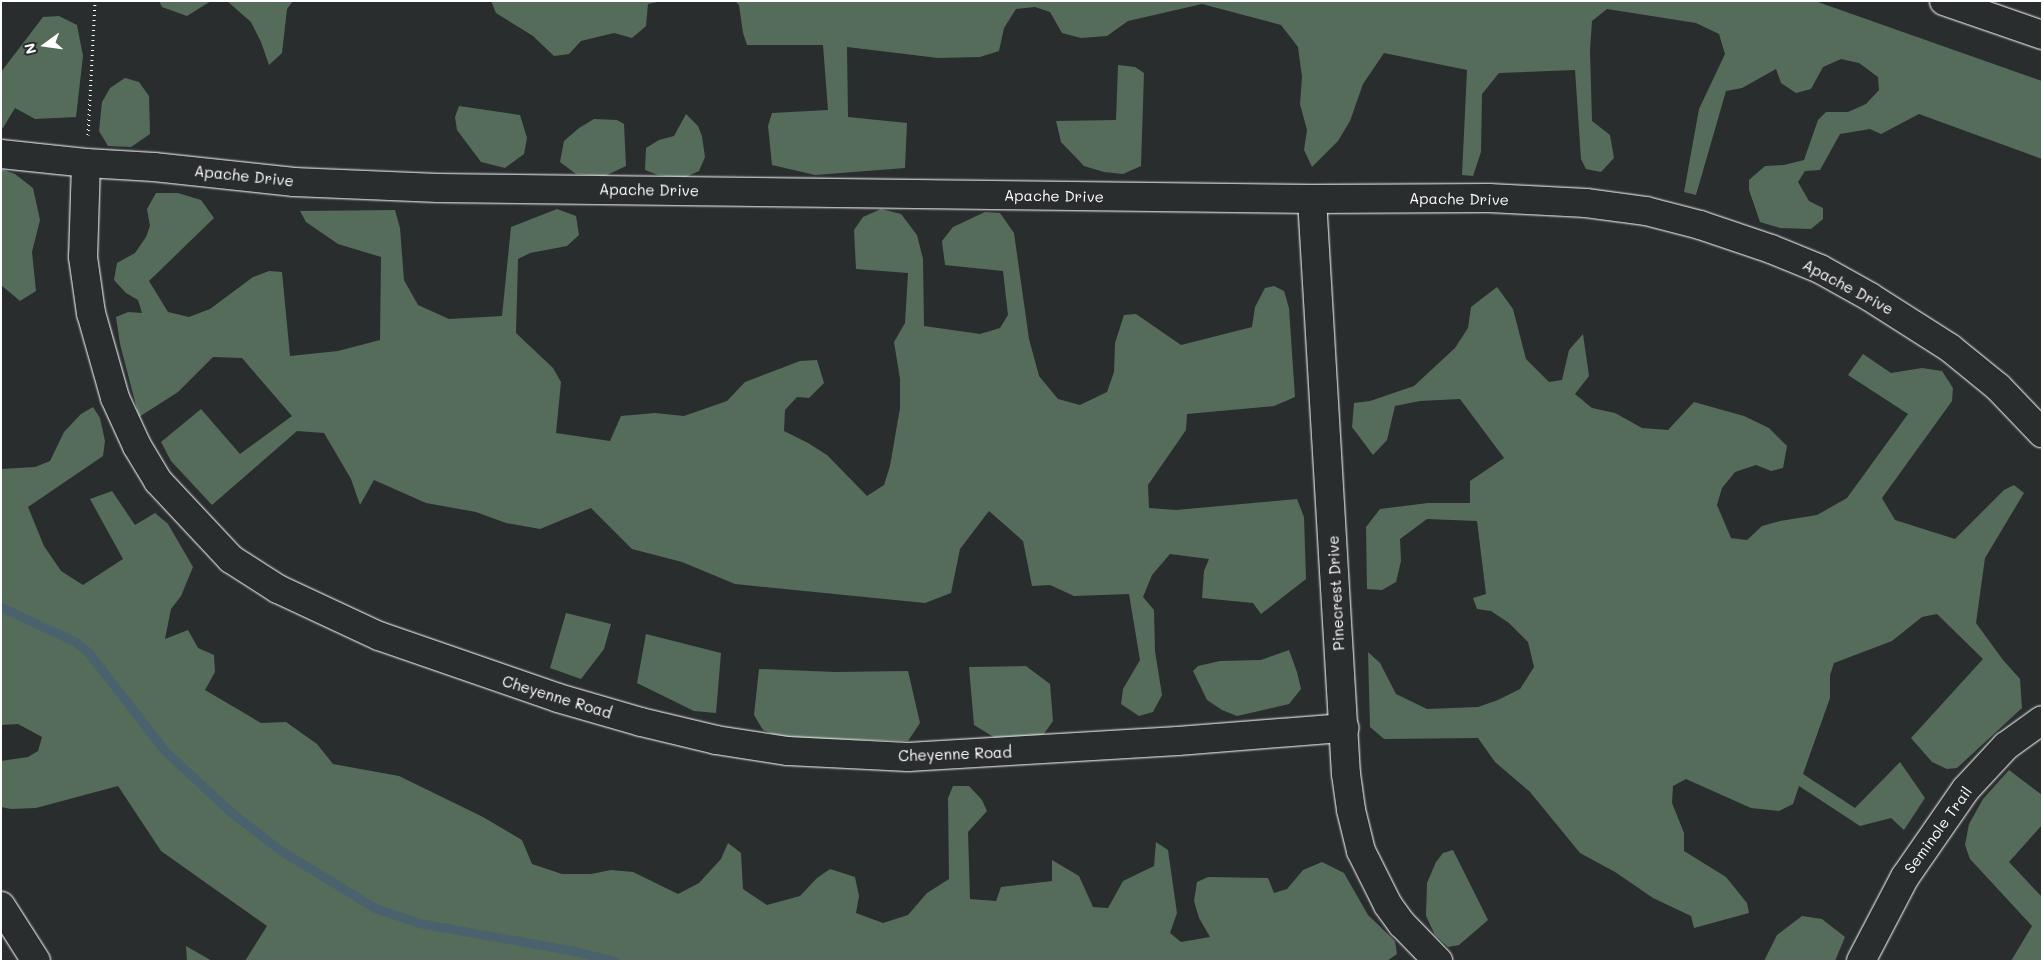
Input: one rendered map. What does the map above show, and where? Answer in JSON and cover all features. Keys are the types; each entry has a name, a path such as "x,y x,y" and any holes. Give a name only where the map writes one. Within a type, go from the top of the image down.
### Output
{"street":[{"path":"1944,1 2042,35"},
{"name":"Apache Drive","path":"1,154 86,163 154,167 294,182 446,188 1312,199 1489,198 1586,203 1646,211 1700,224 1771,249 1820,269 1915,324 1988,379 2042,433"},
{"name":"Cheyenne Road","path":"86,163 83,258 91,312 115,398 137,446 158,481 231,559 278,589 379,636 531,690 632,720 716,740 788,752 922,756 1168,742 1344,728"},
{"name":"Pinecrest Drive","path":"1312,199 1346,774 1350,810 1361,851 1388,905 1402,924 1438,961"},
{"name":"Seminole Trail","path":"1861,961 1904,877 1960,798 2006,746 2042,720"},
{"path":"1,906 36,961"}],"path":[{"path":"86,163 95,1"}],"green space":[{"path":"159,1 211,1 187,16 162,7"},
{"path":"227,1 293,1 287,9 282,53 269,65 261,42 251,22"},
{"path":"491,1 662,1 648,4 646,26 632,38 614,33 581,41 569,54 554,56 533,36 496,13"},
{"path":"735,1 1815,1 2042,81 2042,159 1919,114 1881,134 1870,129 1840,134 1820,170 1805,171 1798,182 1809,201 1823,208 1823,219 1811,229 1780,228 1760,222 1749,190 1749,180 1765,166 1784,165 1804,160 1818,120 1826,112 1848,112 1866,104 1879,90 1878,77 1859,63 1841,59 1823,67 1811,89 1796,93 1781,83 1776,69 1742,88 1726,91 1696,195 1684,192 1699,109 1725,54 1719,34 1696,23 1607,9 1592,21 1590,50 1592,121 1610,135 1614,158 1601,172 1586,169 1581,159 1575,70 1499,73 1482,94 1481,152 1473,176 1462,175 1467,70 1384,53 1363,84 1350,121 1338,141 1312,167 1304,150 1307,130 1300,104 1302,77 1298,47 1281,25 1202,4 1128,21 1107,36 1081,38 1062,33 1050,12 1035,7 1016,9 1004,28 999,51 980,57 938,58 847,47 848,117 907,123 905,168 815,175 772,165 768,126 772,113 828,110 823,45 747,45 743,33 739,5"},
{"path":"59,16 77,25 83,56 76,117 35,119 15,108 3,128 1,127 1,72 43,17"},
{"path":"1118,65 1135,67 1144,73 1141,166 1123,174 1104,172 1084,166 1061,142 1056,121 1116,120"},
{"path":"125,78 139,82 149,96 150,134 131,147 108,146 99,131 102,102 110,88"},
{"path":"459,106 520,115 527,138 524,154 505,168 481,162 457,130 455,117"},
{"path":"686,114 698,126 702,136 705,157 699,171 686,177 658,175 645,170 646,148 659,140 674,136"},
{"path":"594,119 617,120 624,124 626,166 605,176 576,174 560,162 564,141 579,128"},
{"path":"1,169 15,174 33,188 40,220 32,252 36,291 20,301 1,285"},
{"path":"156,193 178,193 201,200 214,218 149,281 168,312 189,317 210,309 253,277 269,271 282,272 290,356 338,351 380,340 381,257 338,244 306,222 300,211 395,210 400,228 404,280 418,305 449,319 502,316 511,227 557,209 576,216 579,235 567,246 530,253 518,259 516,333 553,368 561,382 556,433 610,441 621,416 655,413 684,416 727,401 745,382 800,361 817,360 824,383 809,398 797,397 785,410 784,431 827,455 867,496 884,485 890,466 900,408 900,379 894,342 905,323 908,273 856,269 854,230 863,217 881,209 901,214 917,235 923,259 924,326 980,334 1000,328 1008,315 1003,271 945,265 942,241 953,227 985,212 1000,213 1014,233 1029,339 1039,376 1058,399 1080,405 1107,392 1114,372 1115,343 1124,315 1136,314 1181,345 1252,327 1255,307 1265,288 1274,286 1284,291 1289,308 1295,397 1274,406 1187,414 1186,430 1148,485 1149,508 1176,510 1297,499 1304,517 1306,579 1261,614 1253,603 1202,598 1204,571 1209,559 1170,554 1152,575 1143,597 1154,610 1155,651 1162,695 1153,712 1139,716 1121,704 1123,689 1140,660 1129,594 1074,596 1050,585 1032,586 1023,541 989,511 960,549 951,593 925,603 735,584 682,562 632,549 591,508 540,529 506,523 476,512 426,503 374,480 360,505 351,479 324,433 297,431 212,505 171,461 161,442 201,409 240,454 292,416 242,358 213,357 178,392 139,417 120,344 116,317 128,312 142,313 138,300 126,293 114,280 117,263 135,253 146,237 150,226 147,209"},
{"path":"1497,287 1513,309 1526,359 1549,382 1562,380 1569,350 1583,334 1589,376 1575,394 1592,408 1615,413 1642,428 1668,430 1694,402 1744,416 1769,428 1787,446 1783,468 1771,471 1756,465 1735,472 1722,488 1717,505 1731,538 1747,540 1762,526 1817,515 1847,498 1908,414 1848,375 1863,354 1891,373 1922,368 1942,371 1953,388 1952,401 1882,498 1895,520 1955,539 2004,490 2014,485 2024,493 1985,558 1976,623 2003,660 2020,679 2022,708 1957,768 1947,769 1932,762 1911,738 1983,659 1937,614 1922,617 1892,641 1834,663 1830,675 1830,698 1803,774 1855,808 1900,762 1925,798 1904,830 1891,818 1860,826 1799,786 1793,804 1779,811 1751,808 1686,779 1673,786 1672,803 1684,833 1684,851 1726,877 1747,903 1749,913 1694,928 1691,916 1653,898 1615,872 1580,853 1530,792 1495,762 1478,738 1384,739 1370,727 1368,652 1380,663 1396,694 1427,709 1478,707 1498,700 1520,689 1534,667 1528,642 1509,623 1491,611 1477,609 1473,598 1486,594 1477,521 1427,519 1400,539 1401,561 1396,582 1382,590 1367,589 1366,527 1380,509 1428,503 1470,503 1470,481 1504,458 1460,399 1420,401 1395,406 1387,440 1373,455 1352,427 1354,403 1370,401 1414,386 1455,348 1468,328 1471,307"},
{"path":"93,407 100,418 105,441 103,456 28,507 44,546 61,571 83,585 123,559 90,499 112,491 135,525 155,513 168,524 193,567 181,596 171,609 165,639 188,630 198,648 214,655 215,672 205,690 261,723 286,722 317,744 333,764 399,776 483,817 522,840 532,864 562,874 591,874 611,870 633,872 678,894 699,883 721,859 728,843 741,853 743,889 767,905 800,896 817,878 830,869 855,877 859,896 856,913 883,923 908,915 927,893 949,879 948,798 953,786 969,786 982,800 987,811 968,832 970,899 996,901 1001,887 1052,881 1052,860 1079,876 1093,907 1108,908 1123,881 1154,866 1156,842 1168,850 1177,913 1170,933 1181,942 1210,937 1199,918 1194,901 1197,882 1208,877 1268,878 1274,893 1287,889 1303,870 1322,862 1344,873 1368,915 1395,941 1397,954 1387,961 245,961 267,926 161,851 118,786 36,808 11,809 1,807 1,761 28,757 38,751 42,737 18,724 1,725 1,469 35,467 50,461 64,432 81,414"},
{"path":"566,613 611,624 604,649 581,679 550,668"},
{"path":"646,634 721,653 716,713 694,711 637,683"},
{"path":"1289,650 1301,689 1289,704 1237,716 1222,710 1207,700 1193,671 1198,666 1220,661 1261,660"},
{"path":"1026,666 1050,684 1053,721 1039,741 1000,741 974,725 969,667"},
{"path":"759,669 835,672 908,671 920,723 908,741 824,739 790,741 763,730 754,715"},
{"path":"2009,770 2042,795 2042,825 2009,862 2042,897 2042,961 2011,961 2032,926 1970,859 1965,845 1969,824 1983,799"},
{"path":"1453,850 1488,920 1459,945 1448,947 1435,935 1426,916 1427,883 1436,862 1443,853"},
{"path":"1802,916 1822,919 1845,937 1835,961 1764,961 1777,935"},
{"path":"186,946 212,961 187,961"}],"waterway":[{"path":"1,607 74,641 88,652 165,751 232,813 280,850 375,908 419,923 574,951 615,961"}]}
